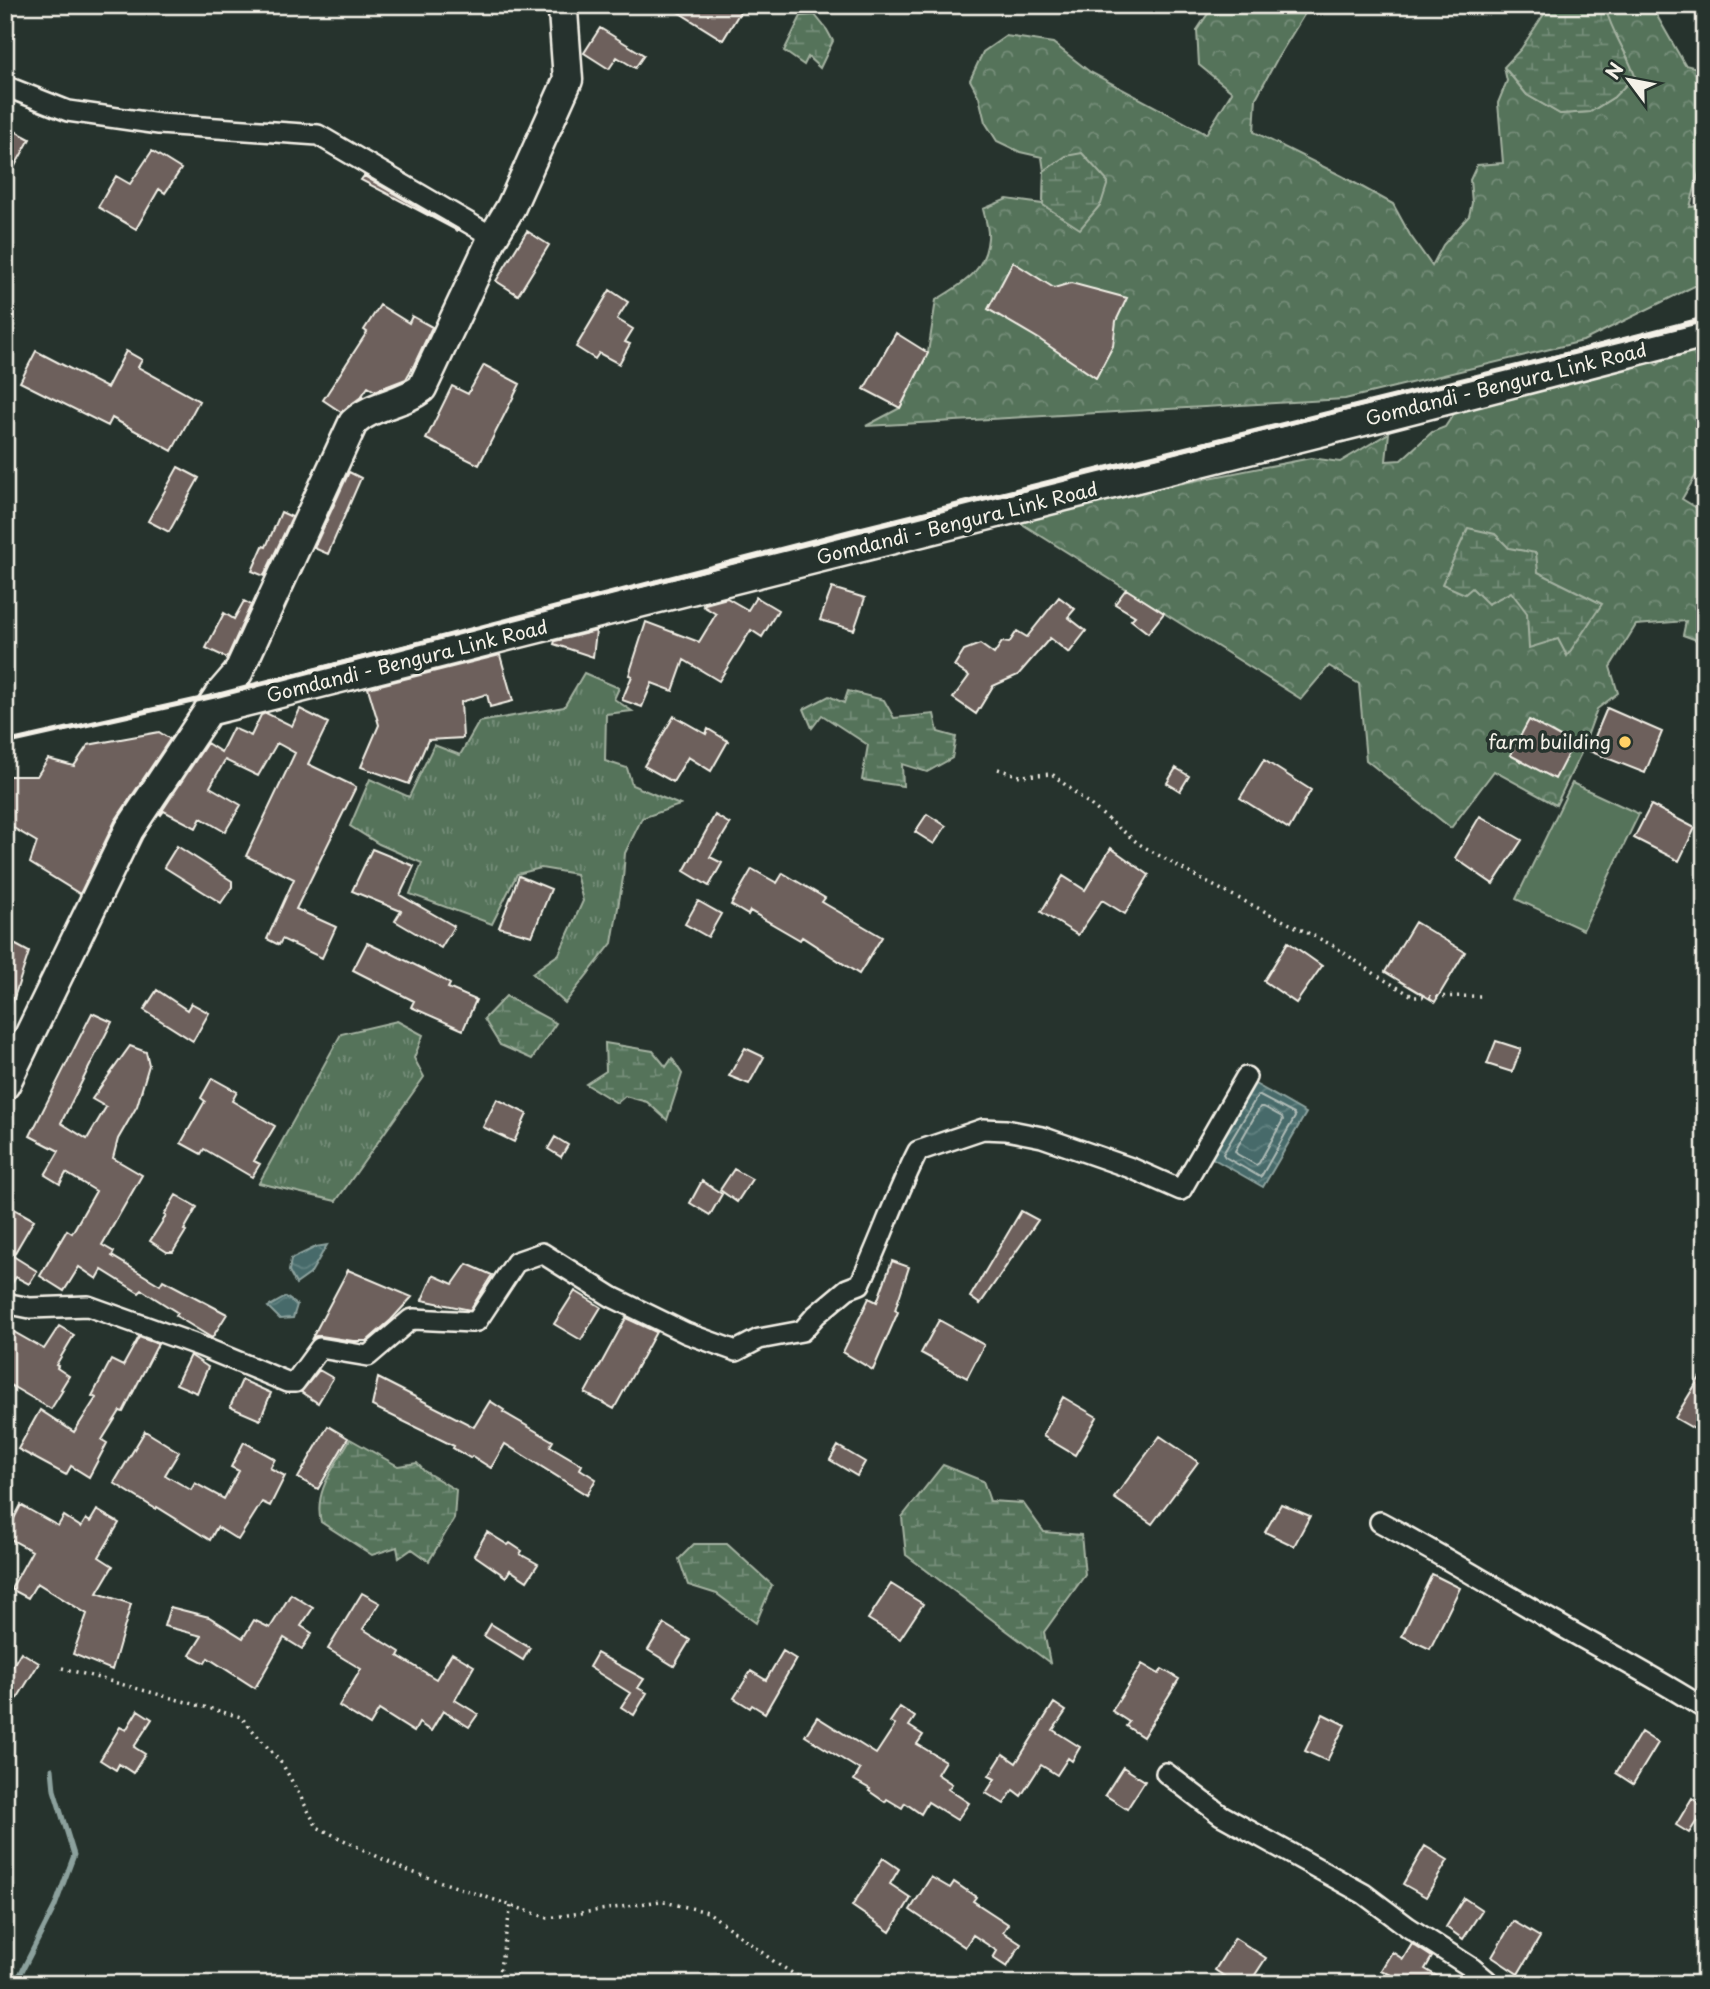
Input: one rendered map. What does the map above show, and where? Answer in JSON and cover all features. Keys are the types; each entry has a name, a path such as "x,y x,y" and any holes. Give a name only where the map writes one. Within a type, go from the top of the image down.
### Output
{"main road":[{"path":"5,1086 130,830 208,711 238,673 353,423 367,412 414,394 422,388 511,207 568,80 563,11 565,5"},
{"name":"Gomdandi - Bengura Link Road","path":"208,711 1705,333"}],"street":[{"path":"5,86 68,111 159,124 318,135 494,237"},
{"path":"5,1303 30,1308 95,1308 200,1346 287,1382 295,1382 320,1348 368,1356 410,1320 477,1321 516,1262 542,1253 612,1297 687,1333 736,1351 759,1339 802,1331 816,1315 847,1289 860,1284 879,1244 903,1179 918,1151 983,1129 1006,1130 1042,1137 1131,1168 1181,1190 1246,1077"},
{"path":"1380,1522 1487,1581 1705,1709"},
{"path":"1166,1773 1221,1815 1364,1894 1491,1984"}],"path":[{"path":"998,769 1020,776 1052,774 1139,845 1202,880 1334,946 1414,997 1481,996"},
{"path":"62,1668 241,1717 283,1765 317,1827 403,1869 548,1917 660,1901 708,1912 776,1964 810,1984"},
{"path":"496,1984 511,1906"}],"green space":[{"path":"1203,5 1310,5 1256,98 1254,132 1393,204 1410,235 1432,266 1443,245 1469,216 1472,203 1470,180 1477,165 1503,163 1498,103 1507,81 1504,67 1527,95 1560,114 1590,112 1614,97 1628,58 1611,28 1605,7 1653,9 1685,65 1705,70 1705,149 1690,207 1705,205 1705,281 1583,341 1345,399 866,426 900,408 928,353 936,300 971,276 982,260 988,235 983,209 1007,199 1043,204 1042,157 1020,152 997,141 985,122 979,97 970,80 983,52 1006,36 1053,43 1090,72 1206,134 1232,92 1199,65 1197,30 1209,12"},
{"path":"1550,5 1605,7 1635,76 1614,97 1590,112 1560,114 1527,95 1504,67 1521,49"},
{"path":"815,15 833,41 820,68 808,57 804,65 784,51 801,16"},
{"path":"1082,153 1108,182 1101,204 1080,229 1043,205 1044,171 1066,156"},
{"path":"1683,347 1705,349 1705,466 1702,465 1682,499 1705,513 1705,643 1683,635 1686,621 1636,625 1610,667 1618,693 1597,709 1581,753 1556,805 1494,771 1451,828 1366,760 1359,684 1329,666 1301,699 1011,517 1311,458 1340,462 1389,433 1386,461 1401,460 1432,432 1445,427 1463,400 1648,359 1657,365"},
{"path":"1468,528 1495,534 1509,548 1536,553 1538,572 1602,604 1567,656 1558,639 1529,648 1527,613 1511,592 1488,604 1472,588 1465,594 1442,584"},
{"path":"584,673 619,688 614,699 632,711 606,714 605,761 627,768 632,785 680,805 642,818 625,853 612,943 565,1003 532,973 559,954 583,901 576,874 541,868 517,874 492,924 410,894 422,863 379,844 350,826 370,779 409,797 434,745 460,755 479,722 564,707"},
{"path":"848,691 884,700 894,718 934,714 938,732 956,737 952,758 927,772 902,764 903,786 862,780 868,745 822,715 812,728 804,709 829,696 844,703"},
{"path":"1572,783 1639,814 1583,930 1516,899"},
{"path":"506,996 556,1023 532,1059 500,1045 484,1019"},
{"path":"397,1021 423,1035 414,1058 424,1077 336,1201 259,1183 341,1034"},
{"path":"605,1043 653,1051 666,1067 672,1058 682,1074 667,1120 647,1102 625,1096 617,1103 586,1084 606,1071"},
{"path":"350,1439 398,1466 417,1463 424,1471 456,1490 454,1519 429,1561 412,1549 399,1558 397,1547 372,1555 321,1522 319,1511 323,1489"},
{"path":"943,1465 983,1481 990,1501 1023,1503 1044,1532 1081,1535 1085,1575 1044,1632 1050,1663 906,1555 902,1517"},
{"path":"694,1544 727,1544 772,1585 756,1623 717,1594 688,1585 679,1559"}],"water":[{"path":"1255,1084 1306,1113 1263,1187 1212,1158"},
{"path":"327,1245 310,1274 296,1284 289,1271 291,1259 316,1247"},
{"path":"286,1297 297,1305 293,1318 280,1319 268,1307"}],"building":[{"path":"667,5 729,5 740,12 723,40"},
{"path":"600,28 644,55 635,68 617,57 609,69 584,53"},
{"path":"13,130 30,139 5,184 5,144"},
{"path":"152,151 181,169 165,193 159,189 136,229 98,207 116,176 130,184"},
{"path":"364,176 458,231 361,180"},
{"path":"527,231 549,245 518,295 496,281"},
{"path":"1013,262 1054,288 1071,283 1127,298 1116,321 1113,346 1096,378 1039,339 988,309"},
{"path":"610,290 628,302 617,319 633,329 625,342 630,344 619,364 599,353 595,359 576,347"},
{"path":"380,305 409,323 412,316 432,327 406,379 375,391 368,387 361,397 341,412 323,400 367,332 364,330"},
{"path":"896,333 928,353 900,408 864,389"},
{"path":"36,351 107,388 126,351 142,360 138,367 199,401 172,451 112,418 108,426 20,382"},
{"path":"484,365 520,384 479,465 426,439 452,386 468,394"},
{"path":"178,467 199,478 169,532 148,521"},
{"path":"349,472 361,478 328,554 314,548"},
{"path":"281,512 292,517 264,576 252,571"},
{"path":"832,588 865,598 854,630 820,620"},
{"path":"1126,589 1164,613 1148,633 1131,620 1135,616 1115,604"},
{"path":"756,597 778,610 762,637 751,630 719,681 684,660 673,691 652,683 642,707 622,700 632,676 629,675 646,622 699,642 716,614 703,606 705,604 727,598 748,610"},
{"path":"1059,597 1075,609 1068,617 1086,631 1069,653 1050,638 1018,675 993,686 976,714 953,698 969,676 954,666 964,650 980,644 994,654 1002,642 1009,643 1017,631 1027,637"},
{"path":"244,601 251,605 227,658 206,648 224,613 234,619"},
{"path":"596,631 593,657 554,644 555,641"},
{"path":"500,655 513,701 490,707 487,694 461,702 463,738 428,740 409,784 361,767 379,725 368,688"},
{"name":"farm building","path":"1607,708 1662,732 1645,773 1589,751"},
{"path":"300,709 328,723 308,764 356,787 296,909 336,927 322,958 282,939 279,945 267,939 294,879 246,856 295,753 277,743 258,776 225,760 210,787 241,805 225,832 201,818 196,828 164,811 160,814 207,743 221,752 233,728 251,736 261,715 266,713 292,726"},
{"path":"674,716 706,734 708,729 728,741 711,771 688,757 673,782 644,766"},
{"path":"1529,720 1573,744 1555,779 1510,755"},
{"path":"159,732 170,739 115,821 80,894 30,863 37,842 5,823 5,776 37,776 48,759 74,766 88,745"},
{"path":"1264,760 1311,790 1289,829 1240,798"},
{"path":"1176,768 1189,776 1180,791 1167,783"},
{"path":"1651,805 1695,828 1679,861 1634,838"},
{"path":"927,814 946,826 934,844 915,832"},
{"path":"715,815 730,824 710,857 722,863 709,886 684,871"},
{"path":"1480,816 1522,840 1493,884 1455,858"},
{"path":"177,846 232,881 232,887 221,903 164,867"},
{"path":"1111,848 1149,875 1125,914 1102,900 1078,935 1041,912 1063,876 1085,890"},
{"path":"372,849 414,866 400,895 454,926 441,948 395,921 401,911 352,891"},
{"path":"752,869 777,883 783,873 825,898 822,902 882,937 859,974 802,937 800,940 750,911 748,915 731,905"},
{"path":"519,876 551,889 532,936 499,927"},
{"path":"698,901 721,914 708,937 685,924"},
{"path":"1415,922 1465,952 1435,1002 1385,972"},
{"path":"5,939 29,952 8,1016 5,1015"},
{"path":"1288,942 1322,966 1296,1003 1264,981"},
{"path":"367,943 439,977 450,984 448,988 476,1000 463,1030 411,1007 414,1001 353,970"},
{"path":"157,990 187,1010 191,1003 209,1013 193,1041 144,1010"},
{"path":"92,1013 112,1022 61,1123 87,1139 106,1107 92,1099 130,1046 146,1052 149,1065 137,1106 118,1139 113,1158 142,1175 102,1245 114,1252 112,1256 160,1285 163,1280 227,1314 212,1338 176,1316 178,1313 142,1290 139,1293 102,1270 97,1279 79,1267 64,1291 40,1276 67,1230 72,1233 96,1191 66,1173 60,1184 45,1175 59,1151 30,1136"},
{"path":"1496,1041 1521,1049 1512,1072 1487,1064"},
{"path":"745,1048 764,1057 749,1084 729,1076"},
{"path":"212,1078 237,1092 232,1101 275,1126 254,1161 260,1164 252,1177 204,1149 201,1154 181,1143 205,1101 201,1098"},
{"path":"497,1099 527,1114 514,1142 483,1127"},
{"path":"555,1137 568,1145 561,1157 548,1149"},
{"path":"734,1169 752,1179 737,1202 720,1190"},
{"path":"702,1181 722,1194 710,1215 690,1203"},
{"path":"176,1195 197,1207 173,1252 167,1252 150,1241"},
{"path":"5,1204 34,1220 13,1256 37,1271 29,1284 16,1277 7,1291 5,1291"},
{"path":"1021,1211 1038,1220 980,1304 970,1297"},
{"path":"892,1261 909,1267 895,1310 898,1312 873,1370 843,1352 869,1298 877,1302"},
{"path":"467,1264 492,1275 470,1310 422,1300 433,1275 453,1284"},
{"path":"348,1270 412,1297 367,1341 321,1336 311,1340"},
{"path":"575,1291 601,1307 581,1340 554,1324"},
{"path":"626,1318 656,1332 614,1409 585,1393"},
{"path":"939,1320 984,1345 967,1378 921,1353"},
{"path":"59,1326 74,1335 56,1365 69,1376 51,1409 5,1382 5,1327 44,1349"},
{"path":"139,1337 158,1344 123,1412 120,1411 102,1440 107,1443 89,1477 71,1466 66,1475 18,1449 40,1410 74,1432 96,1398 92,1396 111,1360 123,1366"},
{"path":"190,1355 208,1367 197,1393 176,1384"},
{"path":"1705,1369 1705,1435 1675,1418"},
{"path":"319,1370 333,1378 318,1403 301,1392"},
{"path":"378,1378 474,1427 490,1401 504,1410 503,1412 553,1441 550,1446 582,1465 580,1469 596,1479 587,1495 505,1444 491,1468 453,1448 454,1446 372,1406"},
{"path":"242,1380 271,1393 260,1420 230,1407"},
{"path":"1063,1397 1097,1417 1075,1455 1043,1436"},
{"path":"328,1426 348,1438 318,1489 298,1478"},
{"path":"145,1431 179,1452 165,1475 191,1490 195,1483 224,1499 239,1471 231,1467 244,1442 275,1459 270,1468 285,1476 270,1506 262,1502 238,1540 217,1527 210,1540 114,1483"},
{"path":"1160,1436 1198,1462 1152,1524 1114,1498"},
{"path":"838,1446 865,1462 857,1476 830,1460"},
{"path":"1281,1504 1310,1516 1294,1546 1265,1532"},
{"path":"21,1505 58,1526 64,1516 81,1527 86,1519 90,1522 97,1510 119,1523 99,1557 113,1566 97,1593 131,1604 112,1670 73,1654 87,1614 37,1583 28,1598 11,1589 32,1551 5,1536"},
{"path":"487,1532 508,1545 510,1543 522,1551 520,1554 538,1564 527,1581 510,1570 506,1577 474,1555"},
{"path":"1432,1574 1460,1588 1430,1649 1402,1636"},
{"path":"891,1584 923,1604 900,1639 868,1619"},
{"path":"362,1593 380,1603 363,1629 400,1652 398,1656 436,1679 452,1653 474,1666 455,1700 478,1714 469,1727 443,1711 431,1731 419,1723 414,1732 379,1710 370,1725 339,1706 361,1669 328,1649"},
{"path":"291,1594 313,1608 301,1626 312,1633 302,1649 284,1638 255,1688 208,1658 205,1663 190,1655 202,1636 164,1626 170,1607 209,1617 243,1638 254,1620 270,1628"},
{"path":"491,1624 530,1648 523,1660 484,1636"},
{"path":"664,1624 690,1640 674,1666 648,1650"},
{"path":"783,1651 796,1659 765,1713 734,1698 751,1671 766,1680"},
{"path":"21,1652 39,1663 15,1702 5,1696 5,1663 12,1667"},
{"path":"597,1653 644,1679 638,1688 647,1693 634,1715 621,1707 630,1693 589,1667"},
{"path":"1142,1664 1159,1674 1162,1669 1179,1679 1143,1737 1126,1726 1129,1722 1112,1711"},
{"path":"1054,1703 1066,1711 1053,1730 1080,1747 1072,1761 1068,1758 1057,1775 1041,1765 1021,1796 1013,1790 1004,1804 986,1793 995,1779 989,1776 1003,1754 1016,1763"},
{"path":"900,1707 915,1717 909,1726 923,1735 917,1744 945,1761 937,1774 952,1784 948,1789 969,1803 957,1820 928,1802 921,1814 905,1803 902,1808 887,1799 885,1802 854,1780 860,1770 805,1736 817,1717 876,1754 895,1725 890,1722"},
{"path":"138,1710 152,1719 134,1747 145,1754 133,1773 119,1764 116,1770 100,1760 120,1727 126,1730"},
{"path":"1323,1714 1345,1725 1327,1761 1305,1751"},
{"path":"1641,1732 1658,1743 1633,1784 1616,1773"},
{"path":"1123,1767 1145,1781 1127,1809 1105,1795"},
{"path":"1692,1798 1705,1808 1689,1833 1676,1825"},
{"path":"1425,1846 1448,1860 1426,1897 1403,1884"},
{"path":"883,1858 899,1869 890,1884 911,1898 890,1932 852,1906"},
{"path":"931,1877 950,1888 954,1882 976,1897 973,1901 1008,1924 1003,1932 1021,1944 1007,1967 993,1958 997,1951 973,1935 965,1947 910,1910"},
{"path":"1464,1898 1482,1910 1463,1939 1446,1927"},
{"path":"1513,1921 1540,1937 1518,1974 1492,1957"},
{"path":"1235,1938 1266,1958 1249,1984 1236,1984 1215,1970"},
{"path":"1412,1944 1432,1957 1425,1969 1450,1984 1389,1984 1393,1976 1381,1970 1392,1952 1403,1959"}],"waterway":[{"path":"12,1984 21,1973 55,1906 74,1855 54,1790 52,1769"}],"railway":[{"path":"5,743 219,695 852,531 1705,320"}],"place":[{"name":"farm building","path":"1625,742"}]}
